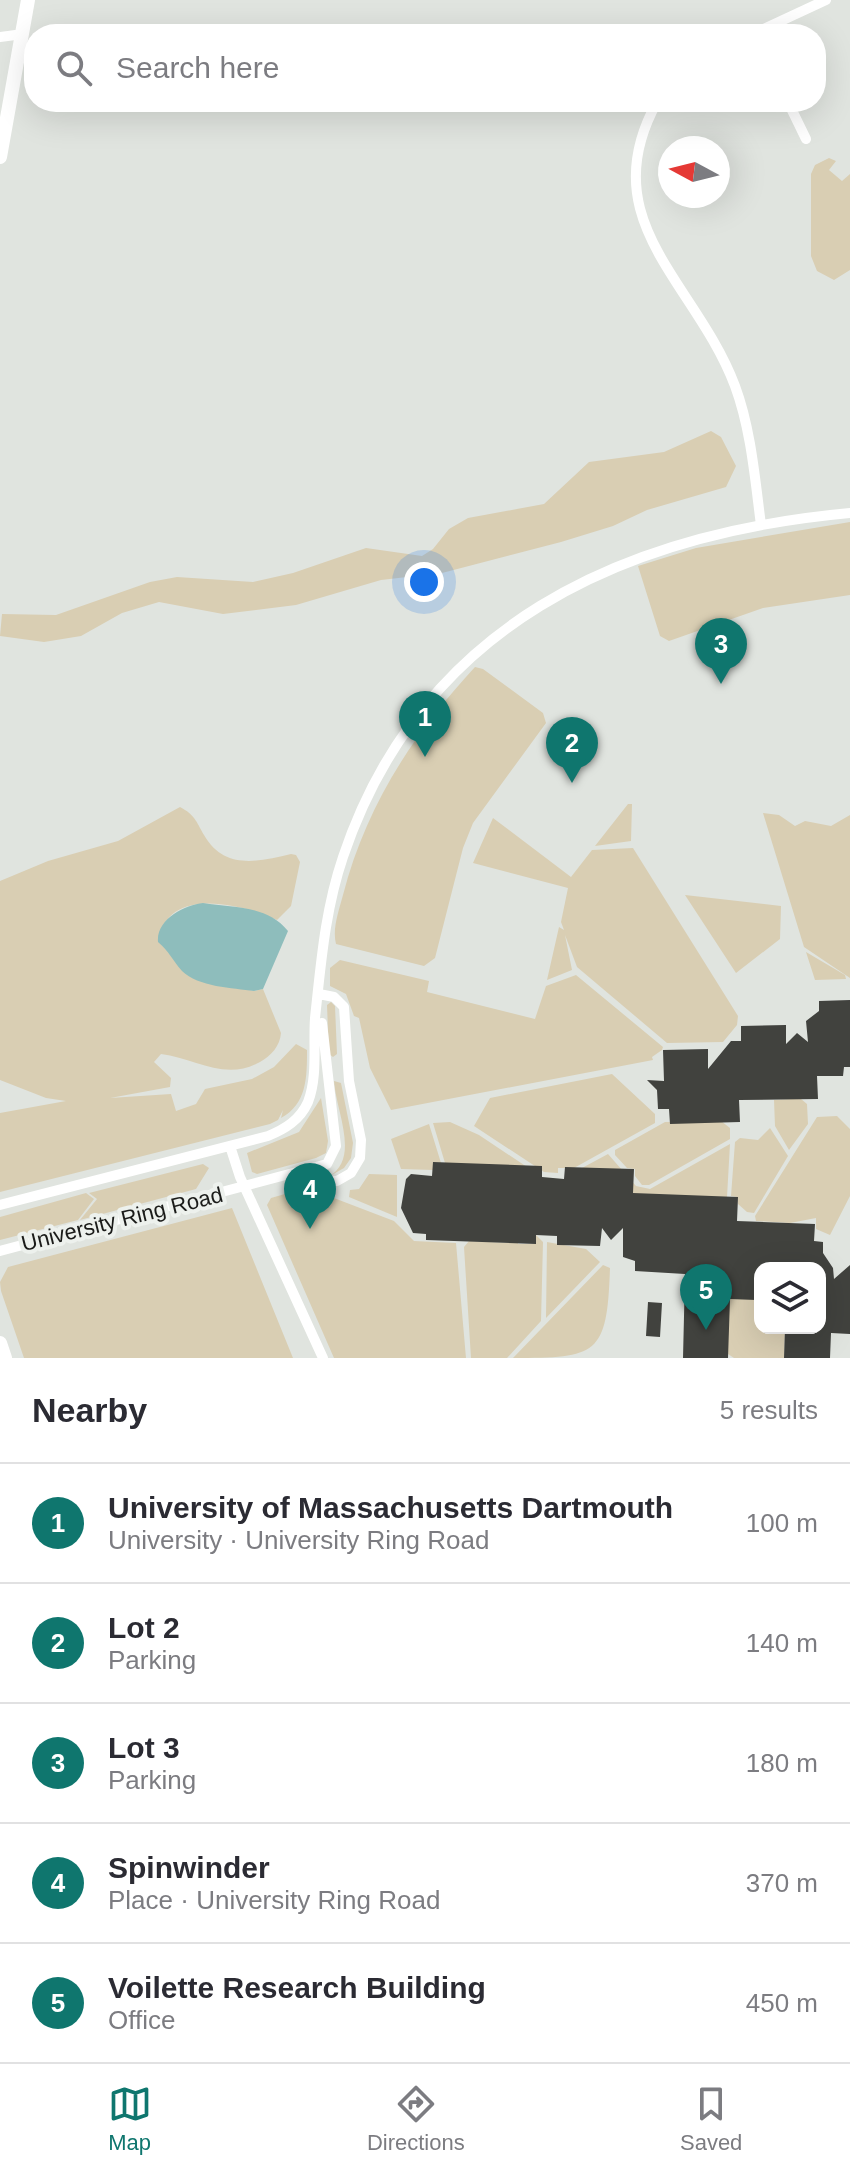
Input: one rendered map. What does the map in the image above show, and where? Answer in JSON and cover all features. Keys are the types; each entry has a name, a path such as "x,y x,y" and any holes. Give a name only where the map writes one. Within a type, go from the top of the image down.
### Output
{"main road":[{"path":"24,24 28,0"},
{"path":"0,157 24,27"},
{"path":"0,1343 5,1358"}],"street":[{"path":"776,24 826,0"},
{"path":"0,37 23,34"},
{"path":"652,112 640,137 635,160 639,213 718,349 735,386 746,428 761,525"},
{"path":"793,112 806,139"},
{"name":"University Ring Road","path":"0,1205 230,1146 284,1129 305,1107 312,1086 329,910 355,825 391,757 447,683 501,633 582,581 659,549 761,525 850,513"},
{"path":"274,1180 337,1181 351,1173 360,1158 361,1140 349,1081 344,1007 334,997 319,994"},
{"name":"University Ring Road","path":"0,1251 323,1166 336,1151 319,994"},
{"name":"University Ring Road","path":"230,1146 245,1188 323,1358"}],"shaded area":[{"path":"829,158 836,161 829,170 842,181 850,174 850,270 834,280 817,271 811,256 811,174 815,165"},
{"path":"711,431 721,437 736,466 726,487 647,510 613,526 561,542 442,573 381,580 296,605 223,614 159,602 122,613 81,636 44,642 0,636 2,614 56,615 150,582 177,577 253,582 293,573 366,548 422,556 433,549 449,529 468,518 544,504 589,462 664,452"},
{"path":"850,522 850,595 763,608 669,641 660,636 638,566 696,548"},
{"path":"475,667 483,669 543,713 546,723 473,823 463,848 435,958 424,966 336,944 335,926 343,895 353,862 379,801 431,718"},
{"path":"628,804 632,804 631,841 595,846"},
{"path":"180,807 192,816 221,854 232,859 254,861 291,854 296,855 300,862 291,906 277,920 226,905 190,906 175,912 164,924 159,942 193,978 254,991 263,989 281,1033 280,1038 264,1060 235,1070 161,1054 154,1062 171,1078 170,1087 110,1098 171,1094 176,1111 196,1104 205,1089 252,1079 274,1067 296,1044 307,1050 306,1080 301,1097 290,1112 281,1118 283,1110 278,1120 270,1124 0,1192 0,1113 66,1101 46,1098 0,1080 0,881 48,861 118,841"},
{"path":"763,813 779,815 795,826 805,821 831,826 850,815 850,978 804,947"},
{"path":"493,818 571,877 592,850 633,848 738,1016 737,1025 723,1042 667,1043 577,967 565,935 572,970 547,980 559,927 564,930 561,922 568,888 473,863"},
{"path":"685,895 781,906 780,939 736,973"},
{"path":"806,952 845,975 846,979 815,980"},
{"path":"340,960 429,981 427,992 535,1019 546,986 576,975 663,1047 652,1057 653,1060 391,1110 370,1068 359,1018 354,1016 346,994 330,986 330,968"},
{"path":"331,1002 335,1006 337,1054 333,1057 329,1054 327,1005"},
{"path":"612,1074 655,1114 655,1123 574,1168 558,1168 558,1173 544,1172 474,1126 490,1098"},
{"path":"334,1081 341,1083 353,1143 351,1158 344,1168 328,1177 338,1169 345,1147"},
{"path":"795,1094 807,1104 808,1124 789,1150 775,1126 774,1100 791,1099"},
{"path":"321,1098 328,1141 326,1153 257,1174 252,1172 247,1153 299,1132"},
{"path":"837,1116 850,1129 850,1196 830,1235 816,1229 816,1218 790,1223 756,1221 755,1216 817,1117"},
{"path":"721,1121 730,1128 730,1139 649,1185 642,1185 635,1176 635,1169 627,1168 615,1155 615,1150 665,1122"},
{"path":"450,1122 479,1135 542,1177 445,1163 433,1123"},
{"path":"429,1124 441,1163 433,1170 401,1169 391,1139"},
{"path":"770,1128 788,1156 754,1213 747,1212 738,1204 737,1197 731,1196 735,1142 740,1138 758,1140"},
{"path":"730,1144 727,1197 633,1203 582,1168 608,1154 636,1186 650,1189"},
{"path":"203,1164 209,1168 196,1189 80,1220 97,1199 89,1193"},
{"path":"369,1174 397,1175 397,1217 349,1197 350,1190 359,1189"},
{"path":"322,1189 328,1190 326,1195 394,1221 414,1241 456,1243 466,1358 334,1358 267,1205 271,1198 292,1192 321,1194"},
{"path":"86,1193 94,1199 78,1220 0,1240 0,1217"},
{"path":"232,1208 293,1358 24,1358 1,1291 0,1282 8,1267"},
{"path":"518,1233 518,1244 535,1244 536,1235 543,1242 541,1321 507,1358 471,1358 464,1247 469,1241 509,1243"},
{"path":"547,1242 586,1249 600,1262 546,1318"},
{"path":"603,1265 610,1268 606,1319 592,1346 564,1356 513,1358"},
{"path":"735,1296 754,1297 754,1334 785,1334 784,1358 734,1358 728,1354 728,1300"}],"water":[{"path":"203,903 260,912 288,931 263,989 236,989 197,980 182,971 158,942 167,920 180,910"}],"building":[{"path":"850,1000 850,1067 844,1067 843,1076 817,1076 818,1099 739,1100 740,1122 670,1124 669,1109 658,1109 657,1090 647,1080 664,1081 663,1050 708,1049 708,1069 731,1041 741,1041 741,1026 786,1025 786,1044 797,1033 808,1042 806,1021 819,1011 819,1001"},
{"path":"433,1162 542,1166 542,1177 564,1179 565,1167 634,1169 633,1193 738,1197 737,1221 815,1224 814,1241 823,1242 823,1253 833,1268 834,1279 850,1265 850,1334 831,1333 830,1358 784,1358 785,1334 826,1334 826,1262 754,1262 754,1300 730,1299 728,1358 683,1358 685,1274 635,1271 635,1261 623,1257 623,1228 611,1240 602,1228 600,1246 557,1245 557,1236 536,1235 536,1244 426,1240 426,1234 413,1233 401,1208 406,1179 411,1174 432,1176"},
{"path":"648,1302 662,1303 660,1337 646,1336"}],"place":[{"name":"Lot 3","path":"721,684"},
{"name":"University of Massachusetts Dartmouth","path":"425,757"},
{"name":"Lot 2","path":"572,783"},
{"name":"Spinwinder","path":"310,1229"},
{"name":"Voilette Research Building","path":"706,1330"}]}
